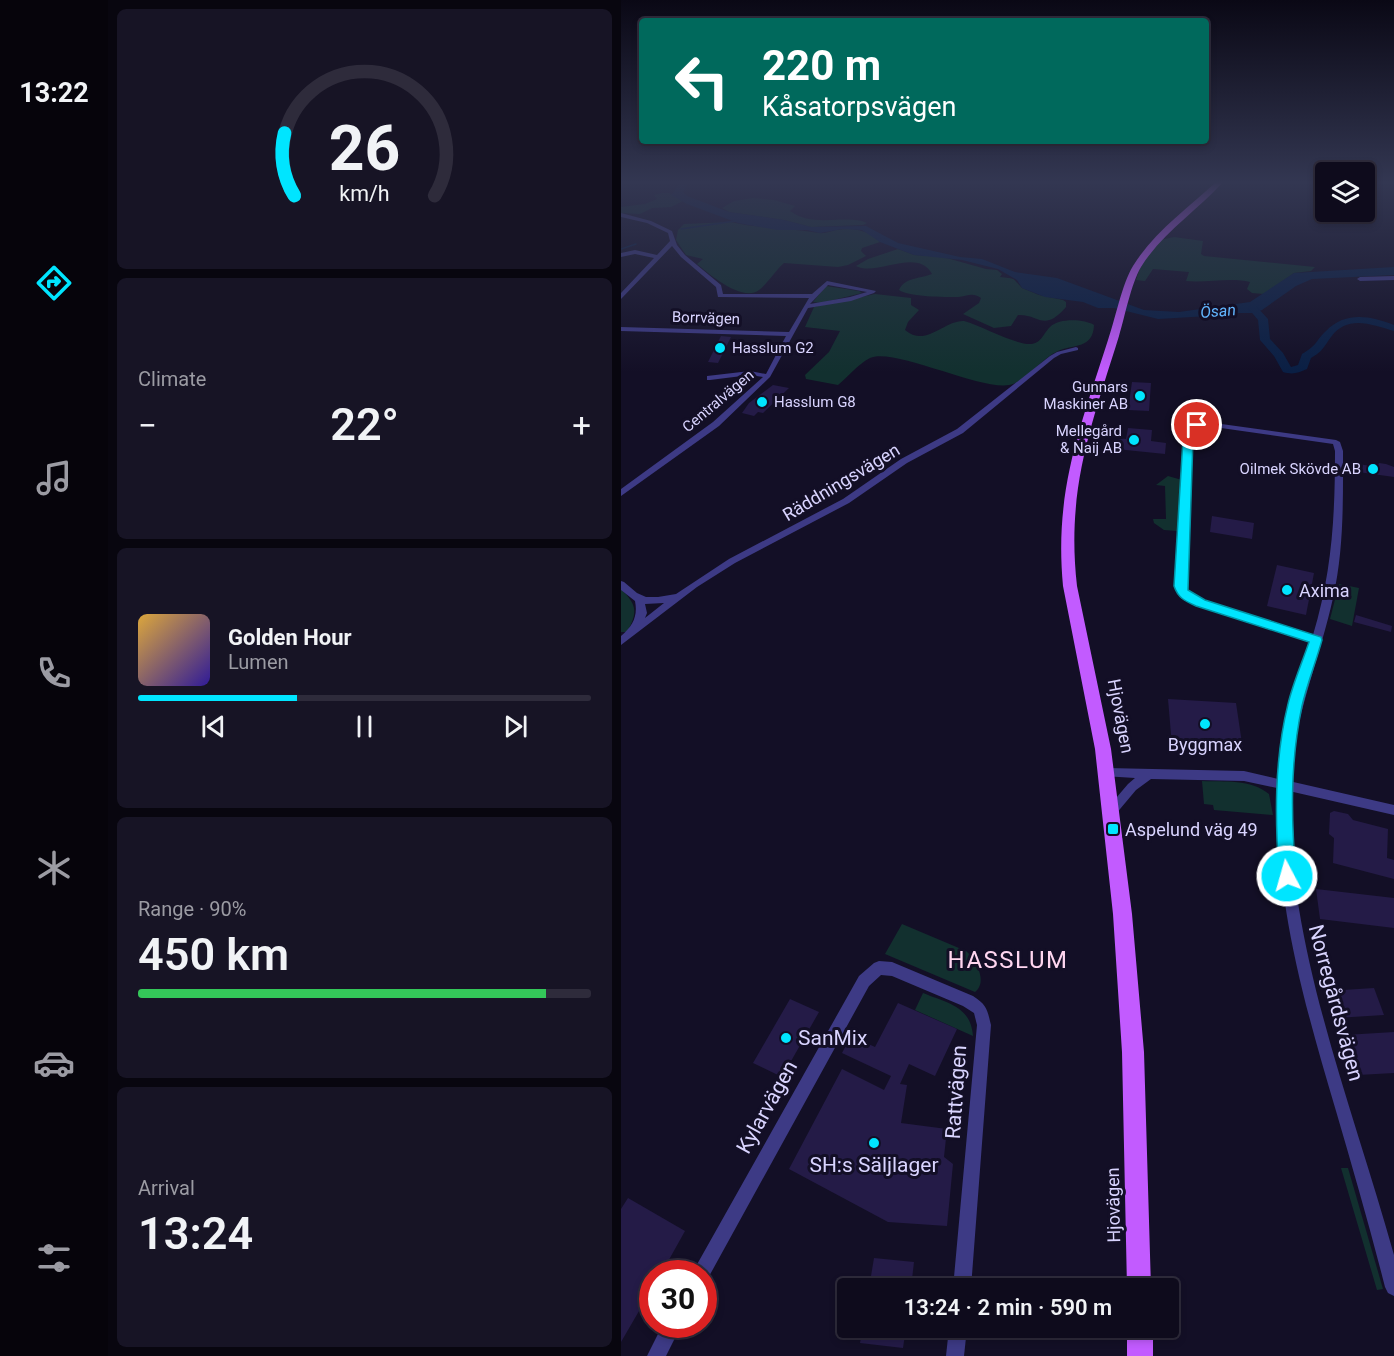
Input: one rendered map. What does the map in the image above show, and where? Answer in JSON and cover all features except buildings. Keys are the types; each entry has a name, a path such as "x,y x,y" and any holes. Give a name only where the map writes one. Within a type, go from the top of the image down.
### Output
{"main road":[{"name":"Hjovägen","path":"1139,1278 1133,1052 1111,811 1107,773 1072,594 1067,557 1067,517 1071,481 1078,450 1126,297 1136,268 1154,245"},
{"path":"1140,1338 1140,1356"}],"street":[{"path":"621,297 669,245"},
{"path":"676,245 683,256 719,286 720,296 812,296"},
{"path":"621,255 635,252 658,257"},
{"path":"1360,279 1394,278"},
{"name":"Centralvägen","path":"621,493 716,424 768,376 805,307 812,296 827,283 873,291 851,299 805,307"},
{"name":"Borrvägen","path":"621,329 791,334"},
{"name":"Räddningsvägen","path":"621,641 680,596 732,561 846,501 904,462 960,431 1052,357 1076,349"},
{"path":"710,378 750,374 768,376"},
{"name":"Norregårdsvägen","path":"1316,640 1201,603 1186,596 1182,591 1180,586 1188,439 1190,430 1197,425 1207,424 1335,442 1339,451 1339,493 1334,567 1328,598 1316,640 1295,705 1283,783 1285,860 1298,946 1394,1287"},
{"path":"621,584 631,595 640,600 658,602 680,596"},
{"path":"633,631 642,613 640,600"},
{"path":"1107,773 1244,776 1394,810"},
{"path":"1111,811 1132,787 1150,773"},
{"name":"Kylarvägen","path":"709,1260 845,1011 864,981 879,968"},
{"name":"Rattvägen","path":"879,968 892,969 905,974 968,1001 980,1009 984,1025 963,1278"},
{"path":"656,1356 666,1338"},
{"path":"955,1356 957,1338"}],"green space":[{"path":"680,245 870,245 862,248 861,251 866,256 848,265 838,267 784,263 759,290 752,293 744,293 727,286 697,264 703,259 686,255"},
{"path":"1156,245 1202,245 1201,254 1204,256 1315,267 1311,271 1294,273 1264,294 1252,293 1247,289 1250,282 1186,281 1189,272 1153,269 1145,281 1136,280 1141,265"},
{"path":"898,249 914,255 943,257 997,270 1002,274 1000,277 1013,279 1022,288 1039,295 1063,300 1066,302 1066,307 1047,321 1018,315 1011,326 994,328 963,314 979,303 981,298 978,296 927,296 899,290 909,281 932,274 925,266 907,263 875,268 856,266 868,259"},
{"path":"826,286 862,293 821,303 813,302"},
{"path":"875,294 911,298 911,305 919,310 908,322 905,330 913,335 928,335 964,321 1015,341 1030,344 1034,344 1050,327 1059,322 1090,323 1094,325 1093,333 1086,342 1058,351 1022,379 1009,385 995,385 897,358 881,356 870,358 838,385 806,379 805,375 829,352 840,331 805,327 814,307"},
{"path":"1168,476 1182,480 1177,531 1164,530 1154,523 1153,519 1166,519 1165,486 1156,485"},
{"path":"1339,584 1359,588 1352,626 1330,619"},
{"path":"621,589 633,604 634,609 633,619 627,632 621,632"},
{"path":"1202,781 1237,782 1262,789 1269,794 1273,815 1214,810 1213,805 1204,804"},
{"path":"902,924 966,951 979,971 981,977 979,988 975,992 885,954"},
{"path":"923,993 949,1003 963,1012 968,1018 973,1036 915,1010"},
{"path":"1341,1168 1348,1168 1383,1289 1377,1290"}],"water":[{"name":"Ösan","path":"889,245 908,245 960,257 982,259 1015,272 1057,278 1144,310 1179,312 1250,302 1294,273 1394,267 1394,275 1312,279 1296,286 1255,313 1158,319 1114,308 1098,308 1083,302 1045,297 1022,288 1017,280 998,269 962,260 914,255"}],"waterway":[{"path":"621,249 632,245"},
{"path":"1253,308 1263,319 1265,340 1279,355 1287,370 1294,371 1303,367 1306,356 1320,348 1328,334 1343,322 1369,319 1394,328"}],"place":[{"name":"Hasslum G2","path":"720,348"},
{"name":"Gunnars Maskiner AB","path":"1140,396"},
{"name":"Hasslum G8","path":"762,402"},
{"name":"Mellegård & Naij AB","path":"1134,440"},
{"name":"Oilmek Skövde AB","path":"1373,469"},
{"name":"Axima","path":"1287,590"},
{"name":"Byggmax","path":"1205,724"},
{"name":"Aspelund väg 49","path":"1113,829"},
{"name":"SanMix","path":"786,1038"},
{"name":"SH:s Säljlager","path":"874,1143"}],"district":[{"name":"HASSLUM","path":"1008,960"}],"route":[{"path":"1197,425 1190,430 1188,439 1180,586 1182,591 1186,596 1201,603 1316,640 1295,705 1285,763 1283,819 1287,876"}]}
